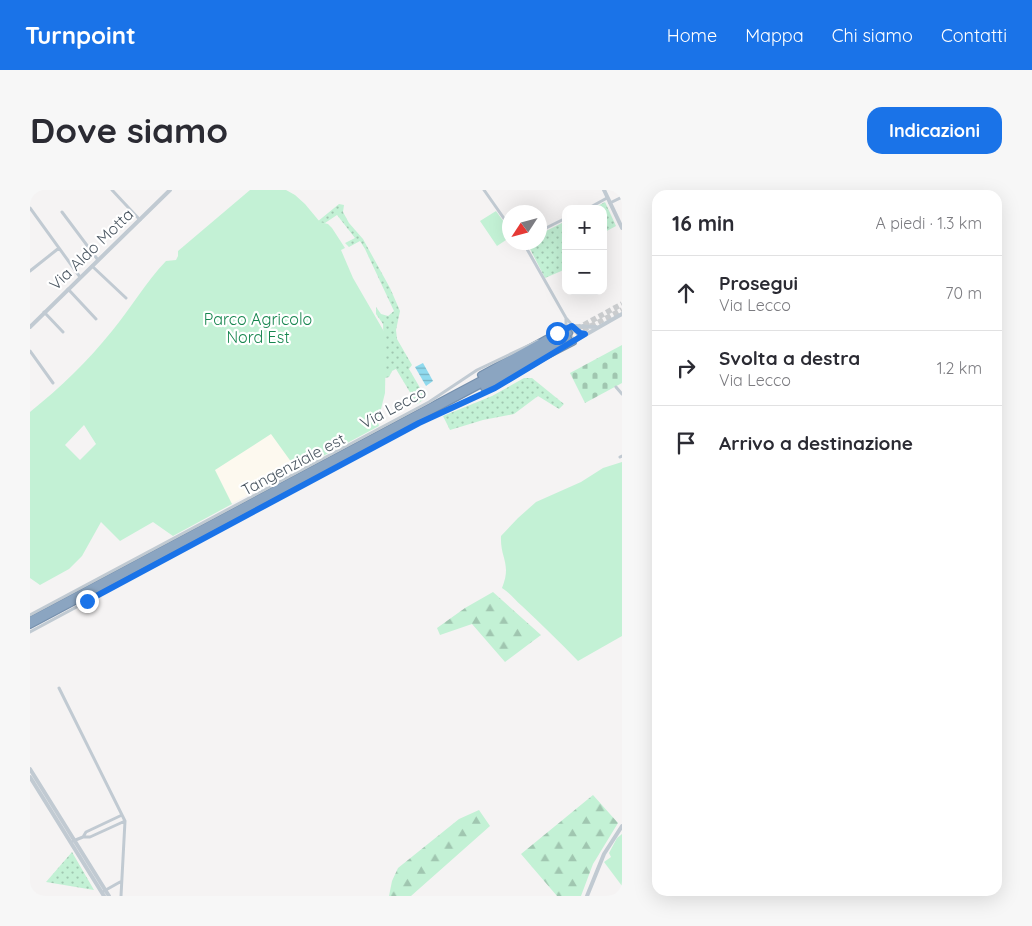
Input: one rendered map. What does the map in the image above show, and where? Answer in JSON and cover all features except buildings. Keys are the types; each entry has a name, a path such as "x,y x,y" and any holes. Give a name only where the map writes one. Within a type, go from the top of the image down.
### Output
{"highway":[{"path":"454,396 474,379 559,332"},
{"path":"454,396 484,388 570,338"},
{"name":"Tangenziale est","path":"30,620 454,396 570,338"},
{"name":"Tangenziale est","path":"30,625 454,396"}],"street":[{"path":"112,190 140,220"},
{"name":"Via Aldo Motta","path":"30,327 170,190"},
{"path":"484,190 502,216"},
{"path":"604,190 622,228"},
{"path":"610,203 622,197"},
{"path":"595,205 608,198"},
{"path":"30,208 80,277"},
{"path":"62,212 98,260"},
{"path":"547,228 562,220"},
{"path":"30,271 59,248"},
{"path":"528,250 566,318 578,332 585,334 586,329 584,327 579,328 578,332"},
{"path":"92,266 126,298"},
{"path":"68,289 96,319"},
{"path":"44,312 63,332"},
{"name":"Via Lecco","path":"30,632 419,423 495,388 570,338 585,334 622,314"},
{"path":"566,318 578,325"},
{"path":"559,332 566,325 566,318"},
{"name":"Via Lecco","path":"30,614 429,402 477,370 572,326 578,325 592,328 600,326"},
{"path":"30,351 53,383"},
{"path":"616,387 622,394"},
{"path":"59,688 125,821 121,896"},
{"path":"30,769 104,893 109,896"},
{"path":"30,777 73,841"},
{"path":"83,837 86,832 122,815"},
{"path":"73,841 125,821"},
{"path":"586,896 604,854 622,826"},
{"path":"104,893 121,881"}],"shaded area":[{"path":"291,415 324,455 233,503 226,502 214,469"}],"green space":[{"name":"Parco Agricolo Nord Est","path":"250,190 286,190 295,195 320,222 328,224 332,228 345,248 341,250 353,278 386,335 385,393 379,417 377,418 379,426 297,470 271,434 215,470 232,504 173,536 153,522 120,541 101,522 82,556 69,569 40,585 30,578 30,412 63,384 93,353 166,261 176,260 178,251","holes":["84,425 96,444 80,460 65,445"]},
{"path":"339,204 344,205 343,212 349,223 363,239 390,288 400,311 396,330 397,339 412,365 409,369 426,398 417,404 396,369 392,371 389,377 385,378 383,324 376,314 376,307 381,314 388,316 394,311 365,249 360,241 349,247 345,243 355,238 337,215 319,227 317,222"},
{"path":"607,206 616,226 607,231"},
{"path":"496,211 502,219 502,243 497,246 480,221"},
{"path":"562,223 562,271 545,278 531,250 547,250 547,230"},
{"path":"622,345 622,383 585,403 570,373"},
{"path":"524,378 532,378 564,404 559,409 538,396 514,414 483,420 450,430 443,416 492,396"},
{"path":"622,462 622,636 578,661 502,588 506,567 501,536 536,502 581,482 603,468"},
{"path":"493,592 541,635 505,662 472,624 440,635 437,628 465,608"},
{"path":"593,795 618,823 593,864 581,896 557,896 521,854"},
{"path":"479,810 490,826 411,896 389,896 392,881 398,868 459,819"},
{"path":"622,834 622,886 604,862 611,857 609,853 617,838"},
{"path":"72,852 94,890 46,882"}],"water":[{"path":"423,363 433,381 426,386 415,367"}],"tunnel":[{"path":"569,333 622,304"},
{"path":"568,338 622,310"}],"route":[{"path":"87,601 419,423 495,388 585,334 580,333 572,326 557,333"}]}
